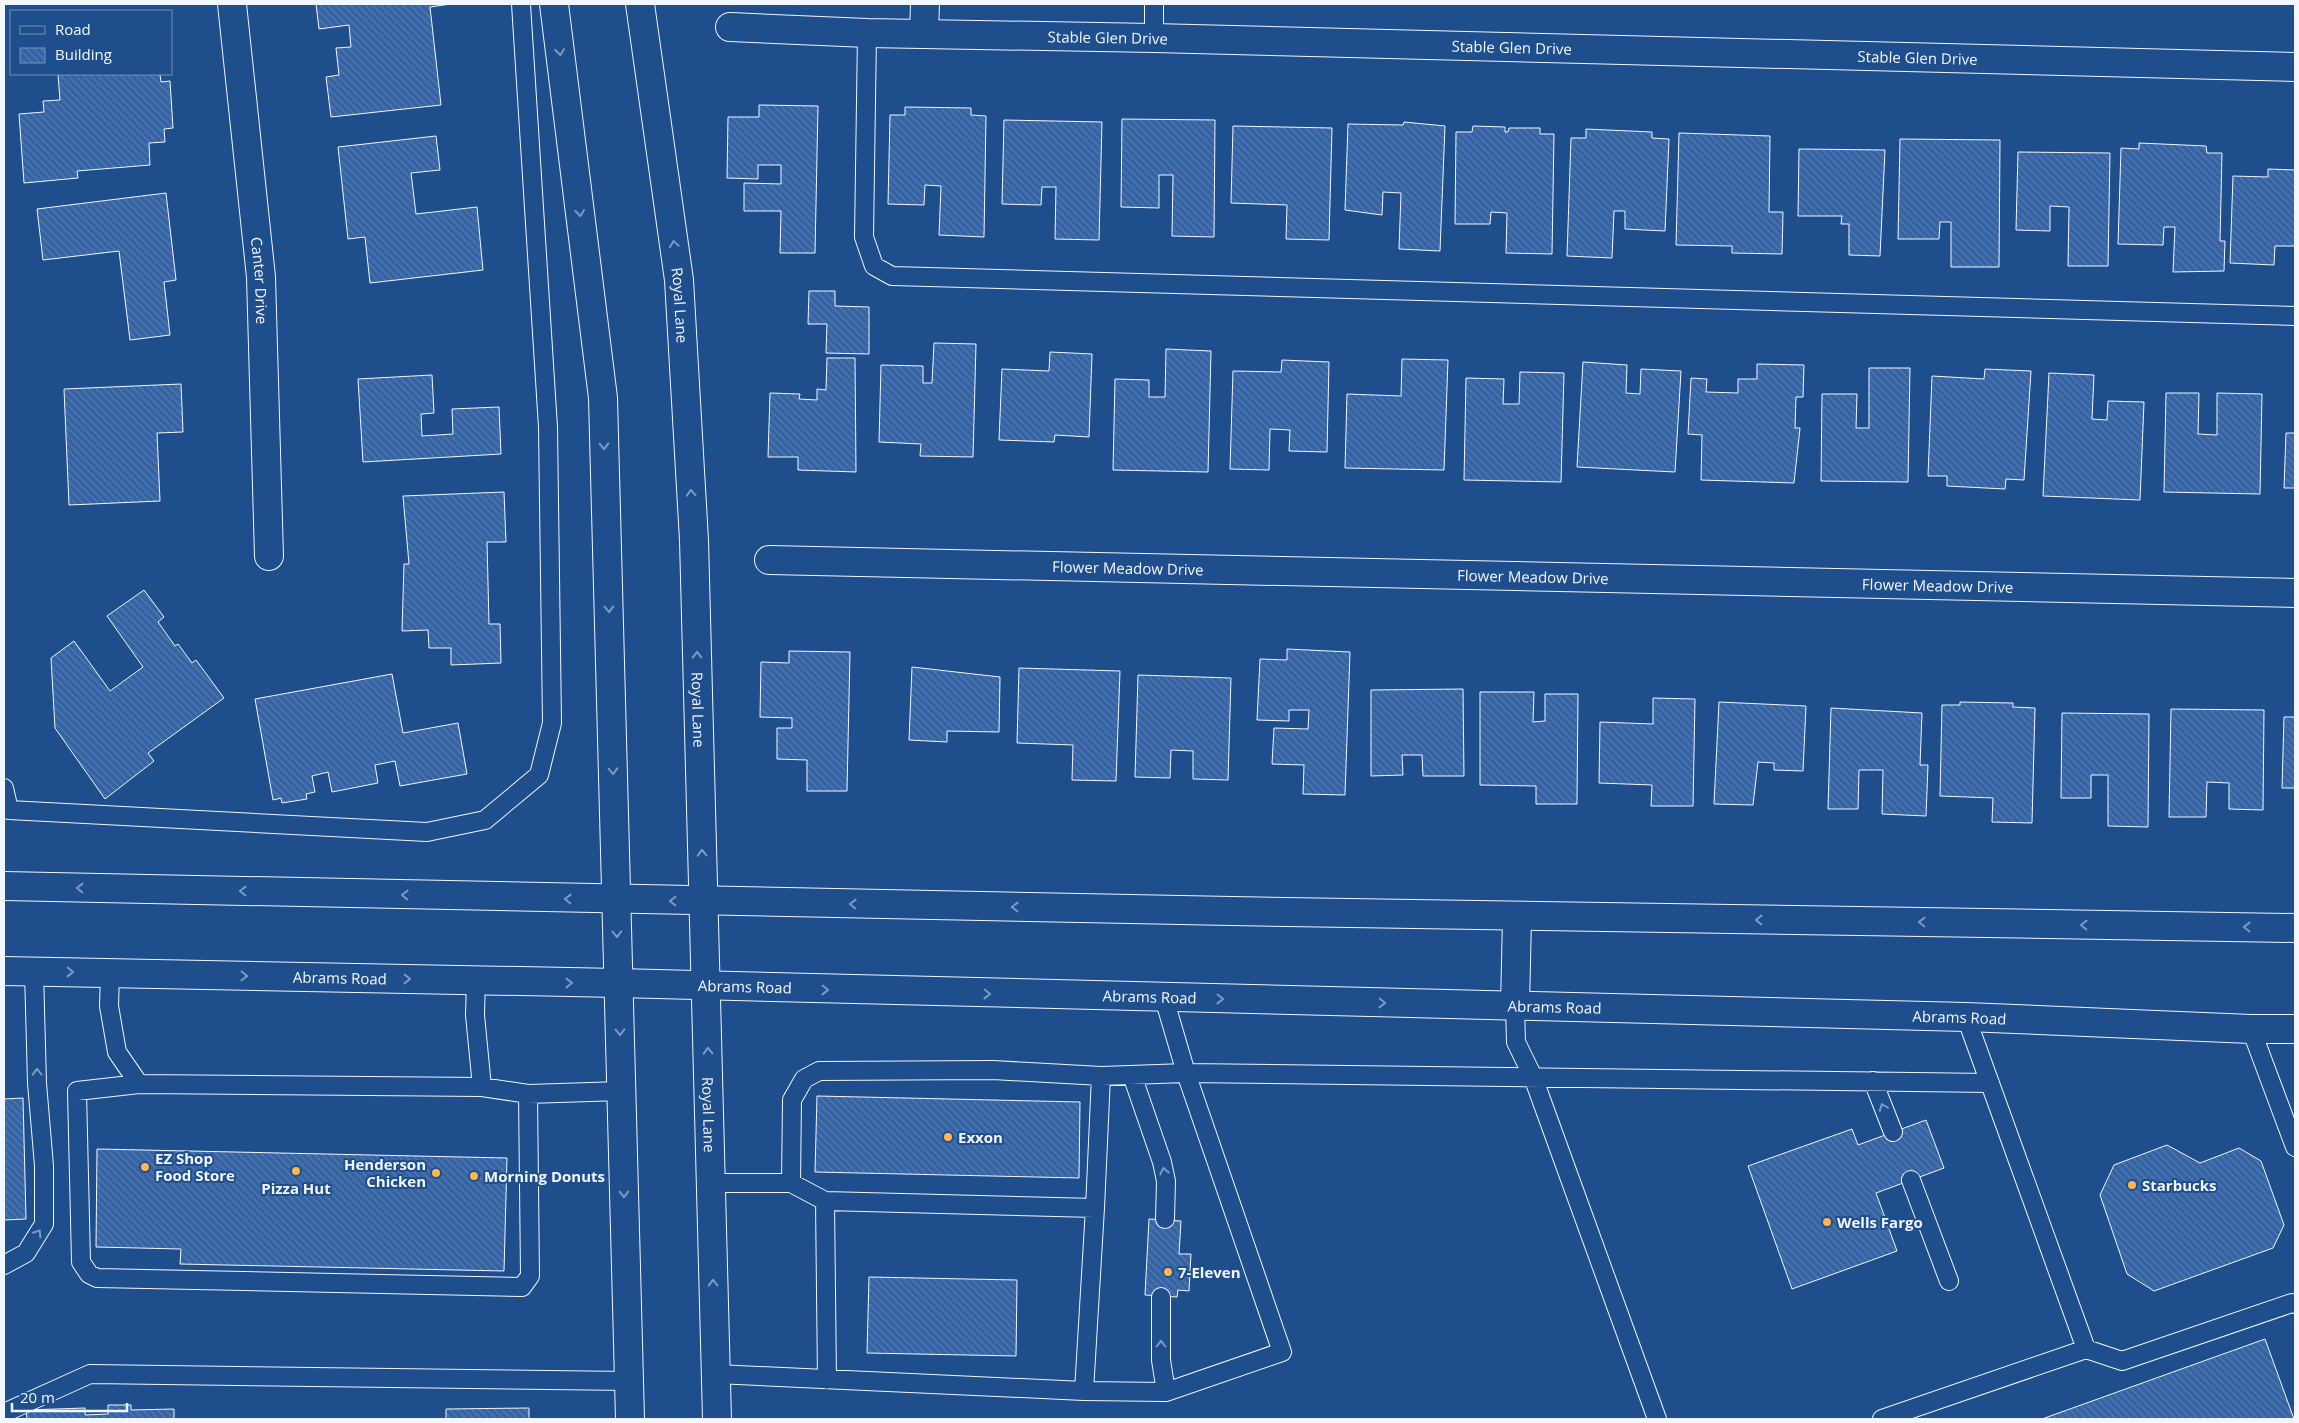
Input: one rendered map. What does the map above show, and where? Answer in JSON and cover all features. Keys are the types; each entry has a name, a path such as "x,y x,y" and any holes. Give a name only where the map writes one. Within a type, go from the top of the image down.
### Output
{"main road":[{"name":"Canter Drive","path":"232,4 260,277 269,556"},
{"path":"554,4 603,398 630,1419"},
{"name":"Royal Lane","path":"640,4 679,280 694,540 717,1419"},
{"path":"924,33 925,4"},
{"name":"Stable Glen Drive","path":"730,27 867,33 1154,38 2295,67"},
{"name":"Flower Meadow Drive","path":"769,560 2295,593"},
{"path":"4,886 704,902 1517,917 2295,928"},
{"path":"1515,1006 1517,917"},
{"name":"Abrams Road","path":"4,971 618,983 1966,1017 2251,1029 2295,1029"}],"lane":[{"path":"4,788 6,810 427,832 485,820 539,775 552,723 548,427 520,4"},
{"path":"1154,4 1154,38"},
{"path":"867,33 864,237 874,266 892,276 2295,316"},
{"path":"4,1265 26,1253 44,1224 44,1166 37,1083 34,971"},
{"path":"110,973 108,1006 117,1052 139,1084"},
{"path":"476,981 475,1015 482,1087"},
{"path":"716,1374 1084,1391 1166,1392 1282,1352 1186,1073 1164,998"},
{"path":"1515,1006 1516,1042 1533,1077 1657,1419"},
{"path":"1966,1017 2086,1349"},
{"path":"2251,1029 2295,1147"},
{"path":"791,1183 792,1100 804,1079 819,1071 993,1070 1101,1076 1186,1073 1990,1083"},
{"path":"1132,1075 1162,1162 1166,1181 1164,1220"},
{"path":"1084,1391 1101,1076"},
{"path":"1873,1082 1893,1132"},
{"path":"528,1094 530,1276 522,1287 97,1278 89,1274 81,1262 77,1091 139,1084 482,1087 528,1094 621,1091"},
{"path":"1911,1180 1949,1281"},
{"path":"711,1183 791,1183 825,1201 1095,1208"},
{"path":"825,1201 827,1380"},
{"path":"1161,1297 1161,1360 1166,1392"},
{"path":"1882,1419 2086,1349 2122,1361 2292,1303 2295,1304"},
{"path":"4,1413 90,1374 629,1381"}],"building":[{"path":"316,4 451,4 430,7 441,105 331,117 326,77 339,75 336,48 351,47 349,25 319,29"},
{"path":"58,75 160,75 161,82 170,81 173,128 164,129 165,142 149,143 150,165 77,171 78,178 24,183 19,114 44,112 43,101 60,100"},
{"path":"759,105 818,106 815,253 780,253 781,211 744,211 744,183 781,184 781,165 758,165 758,179 727,178 728,117 759,117"},
{"path":"905,107 971,108 971,115 986,116 984,237 939,235 941,186 925,185 924,205 888,204 890,115 905,115"},
{"path":"1122,119 1215,120 1214,237 1172,236 1173,175 1159,175 1159,208 1121,207"},
{"path":"1004,120 1102,122 1099,240 1055,239 1056,187 1042,187 1041,205 1002,204"},
{"path":"1404,122 1445,126 1440,251 1399,249 1401,193 1383,192 1382,215 1345,210 1348,124 1403,125"},
{"path":"1233,126 1332,128 1329,240 1286,239 1287,205 1231,203"},
{"path":"1473,126 1505,127 1505,132 1508,132 1509,128 1540,128 1540,134 1554,134 1552,254 1506,253 1507,213 1491,212 1490,224 1455,224 1456,132 1472,132"},
{"path":"1586,129 1652,132 1652,138 1669,139 1665,231 1625,229 1625,211 1614,211 1612,258 1567,256 1571,138 1586,138"},
{"path":"1679,133 1770,136 1769,212 1783,212 1782,254 1732,253 1732,246 1676,245"},
{"path":"436,136 440,170 411,173 416,214 477,207 483,270 370,283 365,237 348,239 338,147"},
{"path":"1900,139 2000,140 1999,267 1951,267 1951,222 1940,222 1939,239 1898,239"},
{"path":"2139,143 2206,146 2207,153 2222,153 2220,241 2225,241 2224,271 2173,272 2175,227 2164,227 2163,245 2118,244 2121,148 2139,149"},
{"path":"1799,149 1885,150 1880,256 1849,255 1849,224 1841,224 1842,216 1798,216"},
{"path":"2018,152 2110,153 2108,266 2068,266 2069,207 2050,206 2050,231 2016,230"},
{"path":"2268,169 2295,170 2295,246 2275,246 2274,265 2230,263 2233,176 2268,177"},
{"path":"166,193 176,280 164,282 170,335 130,340 119,251 43,260 37,209"},
{"path":"809,291 835,291 835,306 869,307 869,354 826,353 827,324 808,324"},
{"path":"934,343 976,344 973,457 920,456 921,444 879,442 881,365 923,366 923,383 932,383"},
{"path":"1166,349 1211,351 1208,472 1113,470 1115,379 1149,380 1149,397 1165,397"},
{"path":"1050,352 1092,354 1089,437 1055,435 1054,442 999,440 1002,369 1049,371"},
{"path":"827,358 855,358 856,472 798,470 798,457 768,457 770,393 800,394 799,399 817,400 817,389 826,390"},
{"path":"1402,359 1448,360 1444,470 1345,468 1347,394 1401,396"},
{"path":"1282,360 1329,362 1327,452 1289,451 1290,430 1270,429 1269,470 1230,469 1233,371 1281,372"},
{"path":"1583,362 1627,365 1626,393 1640,394 1641,369 1681,371 1675,472 1577,467"},
{"path":"1757,364 1804,365 1803,397 1796,397 1795,428 1800,428 1794,483 1701,480 1702,435 1688,434 1691,378 1707,379 1706,392 1738,393 1738,379 1757,379"},
{"path":"1869,368 1910,368 1908,482 1821,481 1822,394 1857,394 1856,428 1869,428"},
{"path":"1985,369 2031,371 2024,480 2006,479 2005,489 1947,486 1947,476 1928,476 1932,376 1984,379"},
{"path":"1520,372 1564,373 1561,482 1464,480 1466,378 1504,379 1503,404 1519,404"},
{"path":"2049,373 2094,375 2092,419 2107,420 2108,401 2144,402 2140,500 2043,496"},
{"path":"432,375 434,413 421,414 422,436 453,434 452,409 499,407 501,454 363,462 358,379"},
{"path":"181,384 183,432 157,433 160,501 69,505 64,389"},
{"path":"2166,393 2199,393 2198,434 2217,435 2217,393 2262,394 2260,494 2164,492"},
{"path":"2286,433 2295,433 2295,488 2284,488"},
{"path":"504,492 506,542 487,542 489,624 500,624 501,663 451,665 451,648 429,648 428,630 402,631 404,564 409,564 403,496"},
{"path":"144,590 164,617 158,622 175,646 178,644 192,663 196,660 224,698 148,753 154,761 105,799 55,728 51,658 74,641 110,691 143,667 107,616"},
{"path":"1287,649 1350,652 1345,795 1303,794 1304,765 1272,764 1274,728 1308,729 1309,710 1289,710 1289,721 1257,720 1260,659 1287,660"},
{"path":"789,651 850,652 847,791 807,791 807,760 777,759 777,728 792,728 792,718 760,717 761,662 789,663"},
{"path":"912,667 1000,677 999,732 947,731 947,742 909,740"},
{"path":"1019,668 1120,671 1116,781 1072,780 1073,745 1017,743"},
{"path":"392,674 403,733 458,723 467,774 400,786 395,761 375,765 378,783 332,792 328,772 312,776 315,792 306,794 307,799 282,803 281,798 273,800 255,699"},
{"path":"1138,675 1231,678 1228,780 1193,779 1193,751 1171,750 1170,778 1135,777"},
{"path":"1463,689 1464,776 1423,776 1422,755 1402,755 1403,775 1371,776 1371,690"},
{"path":"1480,692 1534,692 1533,722 1545,721 1545,694 1578,694 1577,804 1536,804 1536,786 1480,785"},
{"path":"1653,698 1695,699 1693,806 1651,806 1652,785 1599,783 1600,722 1653,724"},
{"path":"1719,702 1806,706 1803,771 1774,770 1774,763 1758,762 1753,805 1714,804"},
{"path":"1960,702 2013,703 2013,707 2035,708 2032,823 1992,822 1993,798 1940,796 1942,705 1960,705"},
{"path":"1831,708 1922,713 1920,765 1928,765 1926,816 1882,814 1883,770 1859,770 1858,809 1828,809"},
{"path":"2171,709 2264,710 2263,810 2229,809 2229,783 2207,782 2206,817 2169,817"},
{"path":"2062,713 2149,714 2148,827 2108,826 2108,775 2091,775 2091,798 2061,798"},
{"path":"2284,717 2295,717 2295,788 2282,788"},
{"name":"Exxon","path":"817,1096 1080,1102 1079,1178 815,1172"},
{"path":"23,1098 26,1219 4,1220 4,1099"},
{"name":"Wells Fargo","path":"1926,1120 1944,1168 1876,1193 1897,1251 1792,1289 1748,1166 1852,1129 1858,1145"},
{"path":"2167,1145 2200,1163 2239,1148 2261,1161 2284,1225 2273,1248 2154,1291 2127,1274 2100,1195 2114,1165"},
{"path":"97,1149 507,1158 504,1271 180,1264 181,1249 96,1247"},
{"name":"7-Eleven","path":"1149,1219 1181,1221 1179,1254 1191,1254 1189,1291 1178,1290 1177,1297 1145,1295"},
{"path":"869,1277 1017,1280 1016,1356 867,1353"},
{"path":"2265,1339 2294,1419 2042,1419"},
{"path":"108,1405 131,1405 131,1410 174,1409 174,1419 27,1419 26,1410 85,1408 85,1415 108,1414"},
{"path":"529,1408 529,1419 446,1419 446,1409"}],"place":[{"name":"Exxon","path":"948,1137"},
{"name":"EZ Shop Food Store","path":"145,1167"},
{"name":"Pizza Hut","path":"296,1171"},
{"name":"Henderson Chicken","path":"436,1173"},
{"name":"Morning Donuts","path":"474,1176"},
{"name":"Starbucks","path":"2132,1185"},
{"name":"Wells Fargo","path":"1827,1222"},
{"name":"7-Eleven","path":"1168,1272"}]}
